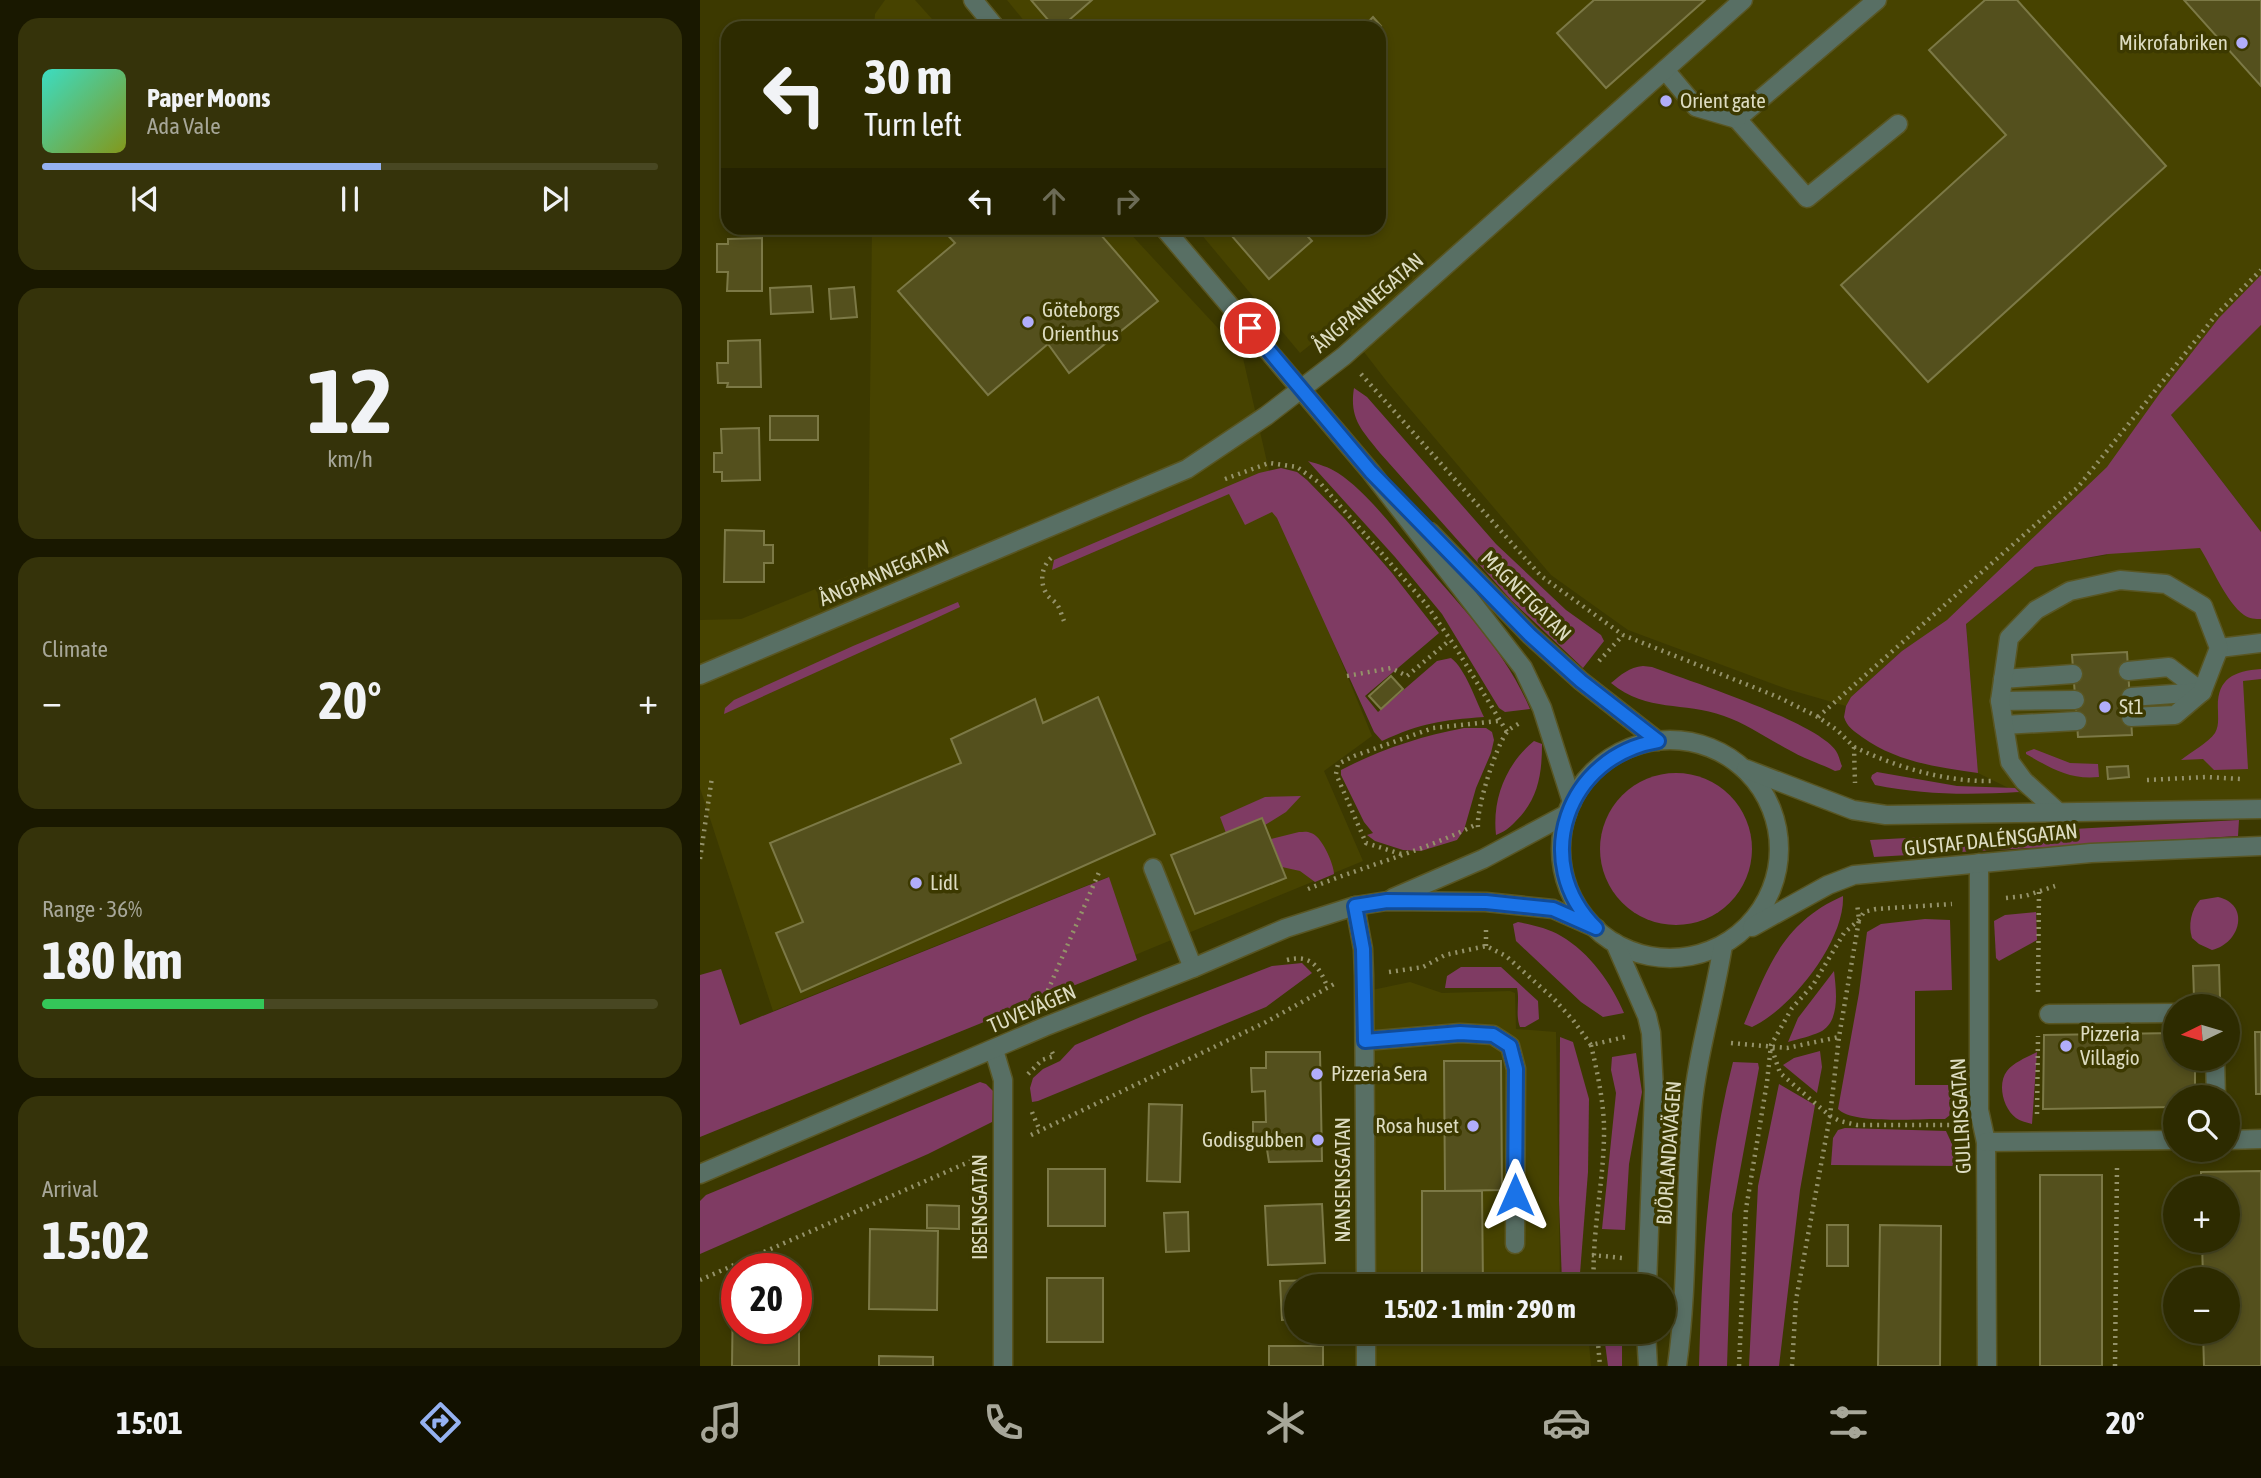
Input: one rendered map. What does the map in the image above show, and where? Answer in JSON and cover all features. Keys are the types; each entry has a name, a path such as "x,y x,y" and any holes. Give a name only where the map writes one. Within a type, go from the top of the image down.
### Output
{"street":[{"path":"973,0 990,21"},
{"name":"ÅNGPANNEGATAN","path":"700,675 1186,469 1266,416 1344,356 1744,0"},
{"path":"1737,119 1877,0"},
{"path":"1665,70 1696,107 1737,119 1807,198 1898,124"},
{"name":"MAGNETGATAN","path":"1170,235 1371,472 1523,668 1542,708 1570,808"},
{"name":"MAGNETGATAN","path":"1371,472 1530,635 1581,681 1658,741"},
{"path":"2057,811 2024,781 2010,762 2000,701 2010,638 2036,610 2070,591 2120,580 2166,584 2203,606 2219,648 2202,692 2175,715 2131,718"},
{"path":"2219,648 2261,643"},
{"path":"2128,671 2169,667 2202,692"},
{"path":"2003,679 2073,674"},
{"path":"2131,697 2202,692"},
{"path":"2000,701 2075,700"},
{"path":"2004,725 2077,721"},
{"name":"BJÖRLANDAVÄGEN","path":"1658,741 1681,741 1703,746 1724,755 1743,768 1759,787 1771,808 1778,832 1779,858 1774,882 1764,905 1740,933 1705,953 1674,958 1643,955 1615,943 1596,928 1575,902 1564,870 1562,847 1570,808 1585,782 1612,757 1634,747 1658,741"},
{"name":"GUSTAF DALÉNSGATAN","path":"1743,768 1853,810 1886,815 2261,809"},
{"name":"TUVEVÄGEN","path":"1387,901 1483,859 1570,808"},
{"name":"GUSTAF DALÉNSGATAN","path":"1740,933 1828,885 1854,875 2091,853 2261,846"},
{"name":"GULLRISGATAN","path":"1979,863 1979,1110 1986,1142 1987,1366"},
{"path":"1153,868 1193,968"},
{"name":"TUVEVÄGEN","path":"700,1174 1044,1027 1286,928 1355,906 1387,901 1486,902 1553,909 1596,928"},
{"name":"NANSENSGATAN","path":"1355,906 1363,949 1364,976 1366,1274"},
{"name":"BJÖRLANDAVÄGEN","path":"1615,943 1647,1016 1651,1033 1654,1090 1647,1274"},
{"name":"BJÖRLANDAVÄGEN","path":"1677,1366 1683,1322 1692,1112 1703,1040 1715,995 1723,944"},
{"path":"2043,1019 2163,1014"},
{"path":"1365,1041 1460,1033 1493,1035 1510,1046 1516,1069 1515,1244"},
{"name":"IBSENSGATAN","path":"994,1050 1003,1080 1003,1366"},
{"path":"2240,1140 2261,1139"},
{"path":"1986,1142 2163,1140"},
{"path":"1366,1344 1366,1366"},
{"path":"1647,1344 1648,1366"}],"path":[{"path":"1344,356 1541,576 1623,635 1778,697 1818,717 2078,487 2216,315 2261,270"},
{"path":"1219,481 1269,463 1297,467 1321,484 1426,604 1507,732"},
{"path":"1054,556 1048,560 1042,576 1043,588 1056,603 1064,621"},
{"path":"1347,677 1391,668 1407,676 1450,640"},
{"path":"1402,854 1366,843 1336,774 1338,764 1433,729 1499,721"},
{"path":"700,859 712,777"},
{"path":"1044,1001 1100,870"},
{"path":"1980,902 2025,896 2064,883"},
{"path":"2038,997 2039,891"},
{"path":"1739,1366 1746,1209 1771,1045 1792,1008 1813,985 1844,933 1864,912 1956,903 1956,914"},
{"path":"1792,1366 1796,1300 1830,1116 1839,1037 1859,920"},
{"path":"700,1280 1040,1131 1266,1022 1327,986 1364,976 1423,967 1445,955 1486,946"},
{"path":"1278,962 1299,957 1313,963 1327,986"},
{"path":"2037,1116 2043,1019"},
{"path":"1027,1082 1029,1071 1042,1060 1054,1056 1044,1027"},
{"path":"1771,1045 1787,1048 1839,1037"},
{"path":"1591,1045 1599,1079 1604,1126 1600,1196 1592,1255 1593,1274"},
{"path":"1771,1045 1780,1073 1830,1116 1857,1125 1954,1126 1955,1115"},
{"path":"1028,1104 1040,1131"},
{"path":"2115,1366 2117,1141"},
{"path":"1592,1255 1623,1258"},
{"path":"1598,1344 1601,1366"}],"shaded area":[{"path":"885,0 915,0 934,21 874,21 875,14"},
{"path":"1007,0 2261,0 2261,278 2108,468 1945,624 1902,651 1851,697 1846,706 1787,689 1628,630 1551,575 1388,383 1340,321 1300,353 1202,235 1386,235 1386,21 1024,21"},
{"path":"872,235 1132,235 1242,354 1277,505 1372,736 1324,771 1363,861 1135,955 1108,877 773,1011 700,788 700,620 741,619 868,568"},
{"path":"2261,275 2261,325 2171,415 2261,532 2261,619 2248,617 2237,609 2200,548 2108,554 2035,567 1966,624 1978,773 1932,766 1903,758 1875,745 1851,728 1844,717 1851,697 1902,651 1947,620 2107,467 2219,318"},
{"path":"2261,325 2261,532 2171,415"},
{"path":"1354,388 1367,397 1496,544 1566,610 1601,635 1604,641 1583,668 1511,600 1380,453 1358,424 1353,408"},
{"path":"1308,461 1338,473 1379,511 1494,647 1520,687 1530,709 1505,712 1499,708 1442,614 1395,557"},
{"path":"1281,468 1297,472 1345,519 1439,633 1365,696 1378,712 1437,661 1451,658 1465,677 1484,717 1432,723 1382,741 1374,732 1277,518 1272,512 1245,525 1229,494 1052,570 1054,560 1259,473"},
{"path":"2203,546 2261,618 2261,805 2039,803 1978,773 1966,623 2035,567 2107,555 2106,550"},
{"path":"958,602 960,607 724,714 725,708 734,700"},
{"path":"1643,666 1721,692 1804,728 1836,751 1842,766 1840,770 1835,771 1802,757 1724,716 1638,699 1611,683 1629,670"},
{"path":"2261,669 2261,679 2243,681 2248,769 2214,770 2203,759 2181,760 2215,733 2218,725 2218,700 2228,679 2242,672"},
{"path":"1464,728 1486,728 1492,732 1494,740 1464,830 1457,840 1421,851 1403,850 1375,841 1367,835 1373,833 1364,822 1341,770 1401,744"},
{"path":"1534,741 1542,744 1540,777 1534,796 1523,814 1506,830 1496,835 1496,808 1503,783 1516,760"},
{"path":"2034,749 2070,763 2098,764 2099,777 2078,777 2061,772 2026,754"},
{"path":"1877,772 1957,786 2015,788 2019,792 1983,794 1911,791 1875,785 1871,778"},
{"path":"1676,773 1705,778 1730,795 1747,820 1752,849 1747,878 1730,903 1705,920 1676,925 1647,920 1622,903 1605,878 1600,849 1605,820 1622,795 1647,778"},
{"path":"1301,796 1286,812 1265,825 1262,819 1226,833 1220,817 1265,797"},
{"path":"2239,820 2238,836 1874,857 1870,840"},
{"path":"1310,832 1319,839 1329,857 1334,874 1315,882 1300,871 1282,867 1271,839"},
{"path":"1109,877 1137,960 700,1137 700,975 721,969 740,1025"},
{"path":"1843,896 1835,933 1813,972 1783,1005 1767,1018 1752,1027 1744,1024 1770,966 1791,933 1805,919"},
{"path":"2218,897 2235,907 2238,924 2230,940 2212,950 2192,938 2190,923 2194,908 2200,900"},
{"path":"2036,912 2037,940 1999,961 1996,958 1994,921 2005,915"},
{"path":"1925,919 1950,920 1952,990 1915,991 1915,1085 1953,1085 1950,1115 1945,1119 1888,1120 1846,1114 1838,1109 1867,932 1881,924"},
{"path":"1518,922 1556,933 1572,943 1606,980 1624,1013 1603,1017 1581,1002 1516,941 1513,924"},
{"path":"1302,963 1312,973 1266,1007 1032,1102 1030,1088 1033,1078 1043,1069 1060,1061 1075,1045 1272,966"},
{"path":"1461,967 1501,967 1538,1001 1539,1019 1520,1027 1517,988 1445,988 1447,976"},
{"path":"1834,971 1836,1004 1831,1021 1820,1032 1788,1042 1798,1018"},
{"path":"1410,982 1442,993 1510,991 1515,993 1516,1029 1556,1032 1560,1274 1363,1274 1358,993"},
{"path":"1560,1037 1573,1042 1589,1099 1588,1172 1580,1274 1562,1274 1559,1201"},
{"path":"1820,1051 1822,1067 1817,1093 1783,1065 1794,1058"},
{"path":"2037,1052 2032,1124 2011,1114 2003,1096 2002,1082 2007,1071 2017,1062"},
{"path":"1636,1053 1642,1092 1629,1164 1625,1230 1602,1229 1616,1093 1611,1070 1612,1057"},
{"path":"1733,1062 1758,1063 1759,1068 1732,1214 1727,1366 1699,1366 1707,1213 1717,1137"},
{"path":"980,1082 993,1091 992,1122 928,1154 700,1254 700,1201 706,1195"},
{"path":"1779,1084 1815,1105 1800,1190 1779,1366 1749,1366 1758,1186"},
{"path":"1838,1130 1946,1131 1962,1166 1831,1165 1833,1138"},
{"path":"1364,1344 1589,1344 1591,1366 1364,1366"},
{"path":"1605,1344 1622,1344 1622,1366 1608,1366"}],"building":[{"path":"1031,0 1092,0 1068,21 1049,21"},
{"path":"1594,0 1705,0 1606,88 1557,33"},
{"path":"1985,0 2017,0 2166,166 1928,382 1841,285 2006,135 1929,50"},
{"name":"Mikrofabriken","path":"2184,0 2261,0 2261,86"},
{"name":"Göteborgs Orienthus","path":"948,235 1101,235 1158,301 1069,373 1048,344 988,395 898,291 955,243"},
{"path":"1231,235 1306,235 1312,241 1269,279"},
{"path":"762,238 762,291 727,291 728,272 717,272 717,244 728,244 728,239"},
{"path":"811,286 813,312 771,314 770,288"},
{"path":"854,287 857,317 831,319 829,289"},
{"path":"760,340 761,387 727,387 728,383 718,383 717,363 728,363 728,341"},
{"path":"770,416 818,416 818,440 770,440"},
{"path":"759,428 760,480 722,481 722,472 714,472 714,453 722,453 721,429"},
{"path":"725,530 764,531 764,545 773,545 773,563 764,563 764,582 724,582"},
{"path":"2127,652 2132,735 2078,737 2072,655"},
{"path":"1391,676 1403,689 1381,709 1369,696"},
{"name":"Lidl","path":"1098,697 1155,834 801,992 776,933 803,922 770,843 961,763 951,739 1035,699 1043,723"},
{"path":"2128,766 2129,777 2108,779 2107,767"},
{"path":"1262,818 1286,878 1195,914 1171,855"},
{"path":"2219,965 2220,994 2194,994 2193,966"},
{"path":"2255,1032 2261,1032 2261,1094 2256,1094"},
{"path":"2163,1033 2163,1071 2195,1071 2195,1085 2163,1085 2163,1107 2043,1109 2044,1035"},
{"path":"1266,1052 1320,1052 1322,1161 1269,1162 1266,1143 1253,1142 1253,1122 1266,1122 1265,1091 1252,1092 1251,1068 1266,1068"},
{"name":"Rosa huset","path":"1444,1061 1501,1061 1502,1190 1445,1191"},
{"path":"1149,1104 1182,1105 1180,1182 1147,1181"},
{"path":"1048,1169 1105,1169 1105,1226 1048,1226"},
{"path":"2261,1171 2261,1366 2204,1366 2203,1344 2240,1344 2240,1267 2203,1267 2202,1253 2240,1253 2240,1176 2201,1176 2201,1172"},
{"path":"2040,1175 2102,1175 2102,1366 2040,1366"},
{"path":"1422,1191 1482,1191 1483,1274 1422,1274"},
{"path":"1322,1204 1325,1263 1268,1265 1265,1206"},
{"path":"927,1205 959,1206 959,1229 927,1228"},
{"path":"1188,1212 1189,1251 1166,1252 1164,1213"},
{"path":"1827,1225 1848,1225 1848,1266 1827,1266"},
{"path":"1880,1225 1941,1226 1940,1366 1878,1366"},
{"path":"870,1229 938,1231 937,1310 869,1309"},
{"path":"1047,1278 1103,1278 1103,1342 1047,1342"},
{"path":"1280,1281 1284,1281 1284,1320 1282,1320"},
{"path":"732,1344 799,1344 799,1366 732,1366"},
{"path":"1269,1346 1323,1346 1323,1366 1269,1366"},
{"path":"879,1356 933,1357 933,1366 879,1366"}],"place":[{"name":"Mikrofabriken","path":"2242,43"},
{"name":"Orient gate","path":"1666,101"},
{"name":"Göteborgs Orienthus","path":"1028,322"},
{"name":"St1","path":"2105,707"},
{"name":"Lidl","path":"916,883"},
{"name":"Pizzeria Villagio","path":"2066,1046"},
{"name":"Pizzeria Sera","path":"1317,1074"},
{"name":"Rosa huset","path":"1473,1126"},
{"name":"Godisgubben","path":"1318,1140"}],"route":[{"path":"1250,328 1371,472 1530,635 1581,681 1658,741 1634,747 1602,764 1578,792 1567,814 1562,847 1564,870 1575,902 1596,928 1553,909 1486,902 1387,901 1355,906 1363,949 1365,1041 1460,1033 1493,1035 1510,1046 1516,1069 1515,1195"}]}
